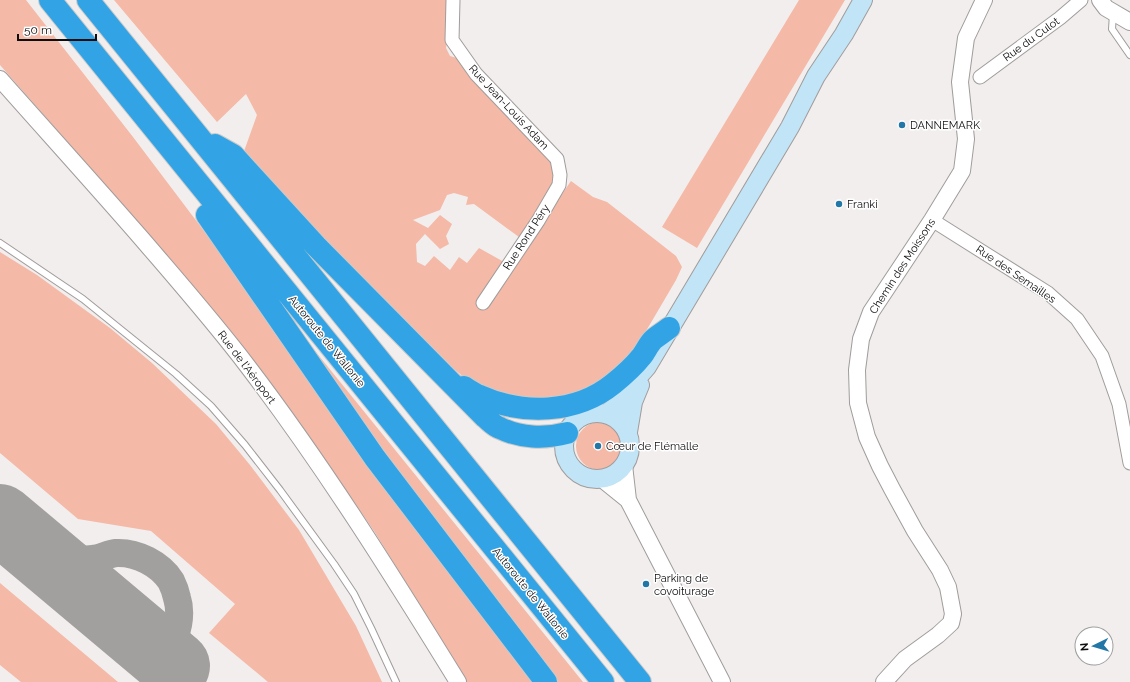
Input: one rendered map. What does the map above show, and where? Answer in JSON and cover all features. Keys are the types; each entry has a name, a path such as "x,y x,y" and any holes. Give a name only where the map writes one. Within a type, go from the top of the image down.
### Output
{"highway":[{"name":"Autoroute de Wallonie","path":"50,0 603,682"},
{"path":"88,0 640,682"},
{"path":"198,136 233,155 316,246 485,417 499,428 516,434 534,437 552,437 567,433"},
{"path":"188,171 195,197 366,446 518,648 546,682"},
{"path":"436,367 460,385 479,396 496,402 512,406 548,409 572,405 595,396 612,385 641,357 653,340 669,328"}],"main road":[{"path":"628,432 619,421 612,416 594,413 582,416 573,423 567,433 564,441 566,458 576,471 582,476 590,479 602,479 614,475 624,465 630,451 628,432 633,402 647,367 790,127 816,76 844,34 863,0"},
{"path":"606,414 620,403 632,384 647,367"}],"street":[{"name":"Rue Jean-Louis Adam","path":"452,0 452,40 476,74 557,159 560,168"},
{"name":"Chemin des Moissons","path":"884,682 905,659 938,635 951,623 953,614 948,587 940,570 915,531 880,466 867,437 858,404 857,370 861,339 871,312 932,220 962,171 966,139 960,82 966,38 984,0"},
{"name":"Rue du Culot","path":"980,77 1060,18 1081,0"},
{"path":"1100,0 1106,8 1130,22"},
{"name":"Rue de l'Aéroport","path":"0,79 159,258 249,367 353,514 458,682"},
{"name":"Rue Rond Péry","path":"484,303 538,221 559,185 560,168"},
{"name":"Rue des Semailles","path":"932,220 1048,293 1077,319 1102,356 1125,404 1130,463"},
{"path":"624,465 628,500 722,682"},
{"path":"602,479 628,500"}],"lane":[{"path":"1113,13 1112,29 1130,55"},
{"path":"0,243 83,299 176,374 211,406 250,450 334,564 354,594 394,680"}],"shaded area":[{"path":"0,0 26,0 133,137 210,239 536,682 467,682 374,531 285,402 258,366 179,269 0,65"},
{"path":"114,0 447,0 449,31 446,48 450,56 460,59 553,161 555,182 519,237 474,204 466,205 468,197 454,193 447,195 440,210 413,220 428,228 440,215 452,224 446,236 449,244 440,249 425,234 416,244 417,262 425,266 434,256 450,270 459,257 467,263 479,248 504,262 493,293 571,181 593,197 607,202 676,256 682,267 676,280 622,369 599,390 540,405 471,383 454,369 329,245 243,154 257,115 246,94 217,122"},
{"path":"799,0 845,0 697,248 662,227"},
{"path":"0,252 37,275 110,328 152,363 216,424 250,465 299,530 356,626 382,682 268,682 209,633 235,604 151,531 78,519 0,453"},
{"path":"260,283 583,682 550,682"},
{"path":"595,422 605,422 617,429 624,441 624,451 617,463 605,470 595,470 587,466 580,459 576,451 576,441 580,433 587,426"},
{"path":"0,583 118,682 21,682 0,665"}],"taxiway":[{"path":"19,535 59,557 87,560 110,554 124,553 147,560 161,569 171,581 179,611 177,631 165,652 154,658 136,656 59,590 48,575 39,555 27,542"}],"runway":[{"path":"0,519 175,666"}],"place":[{"name":"DANNEMARK","path":"902,125"},
{"name":"Franki","path":"839,204"},
{"name":"Cœur de Flémalle","path":"598,446"},
{"name":"Parking de covoiturage","path":"646,584"}]}
